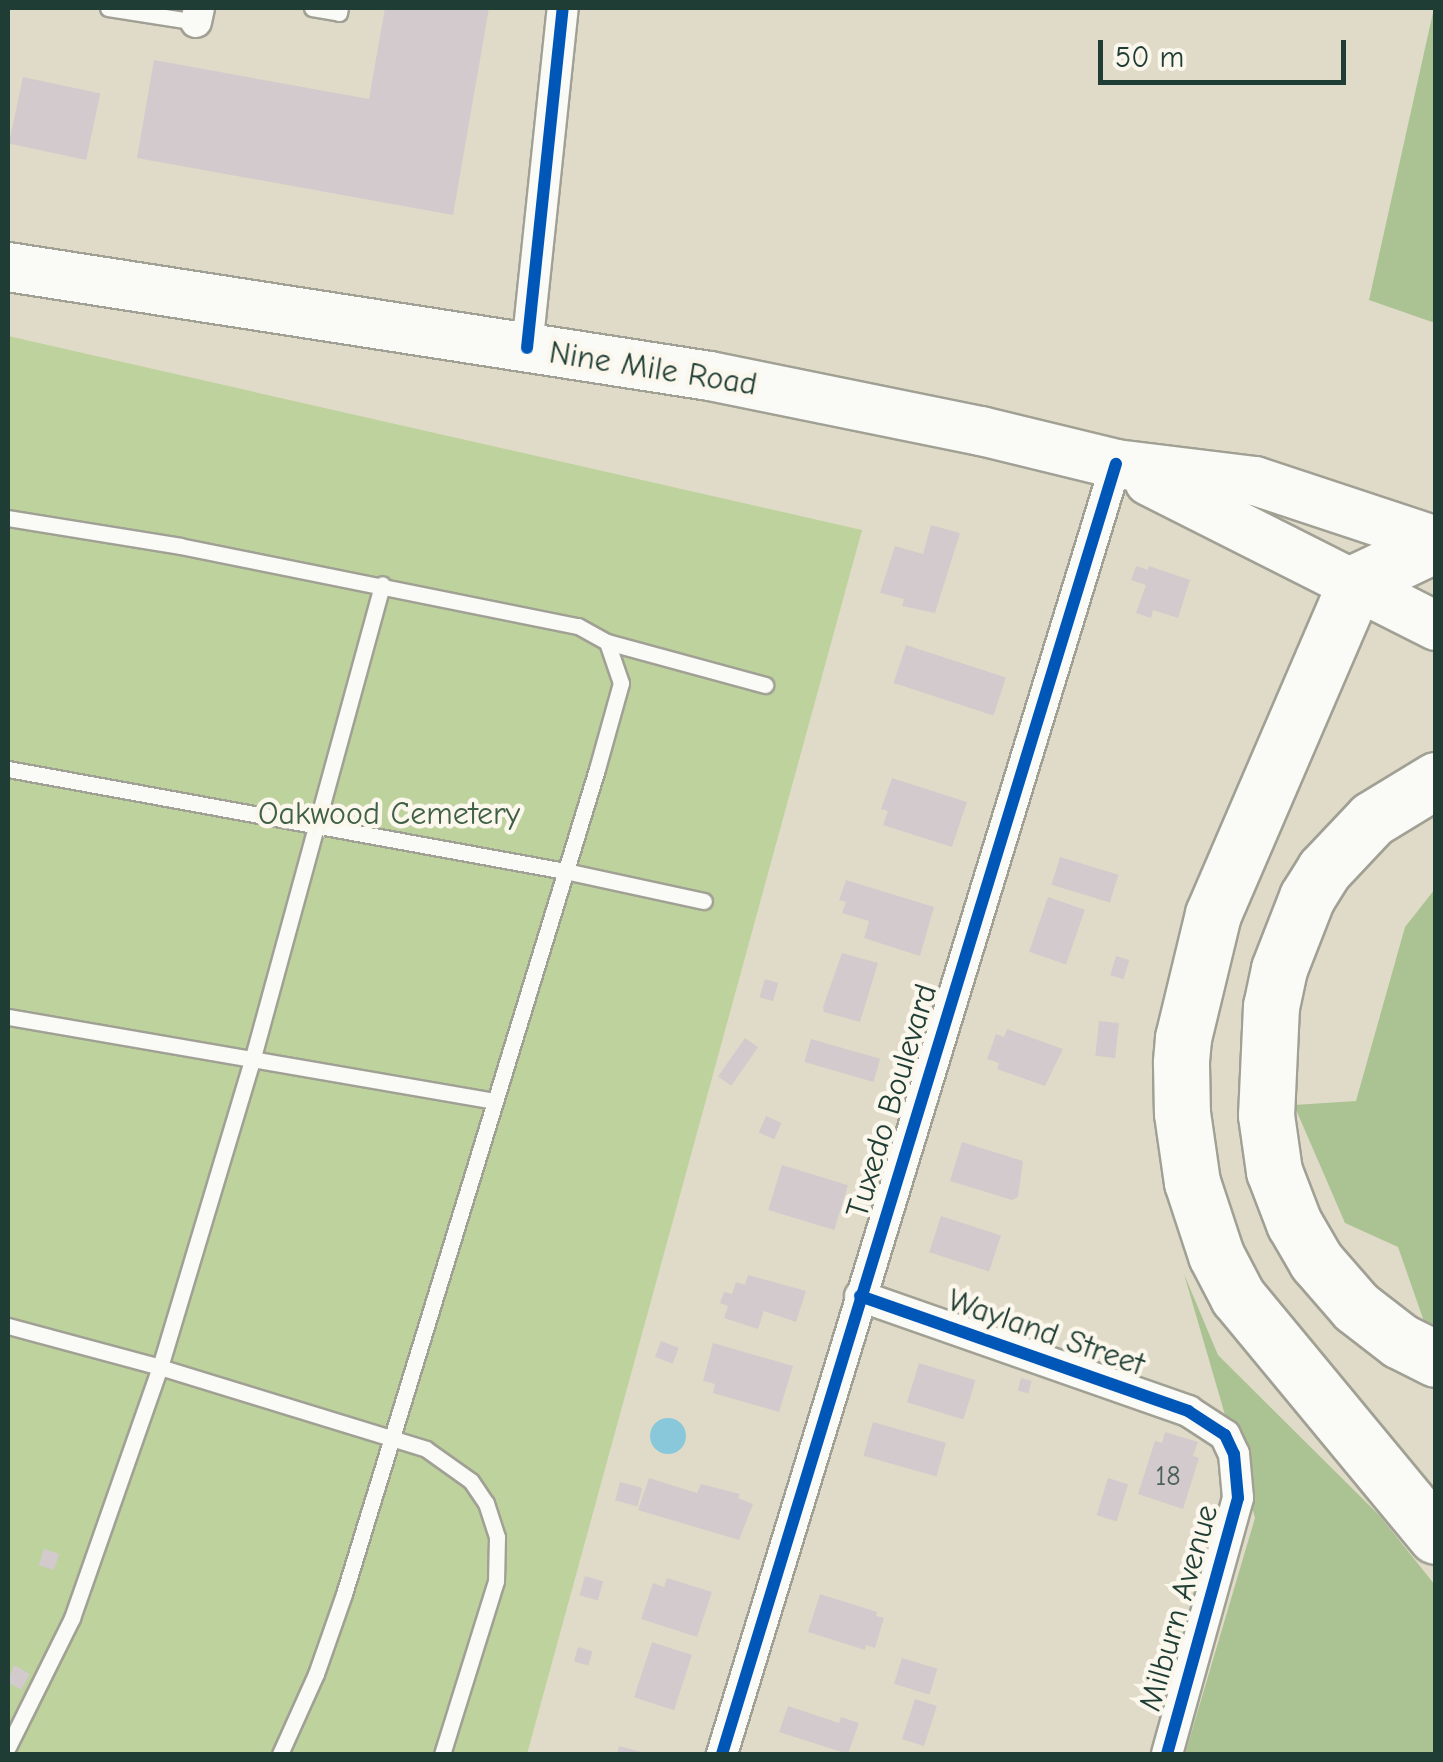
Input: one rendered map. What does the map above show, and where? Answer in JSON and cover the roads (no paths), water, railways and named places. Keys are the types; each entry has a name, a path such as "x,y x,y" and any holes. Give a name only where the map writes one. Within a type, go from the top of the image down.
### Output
{"highway":[{"path":"1436,543 1356,582 1213,914 1183,1038 1182,1114 1192,1182 1216,1255 1238,1296 1436,1536"},
{"path":"1436,780 1400,798 1352,837 1324,870 1301,910 1271,1006 1266,1115 1274,1171 1294,1223 1316,1261 1356,1306 1400,1341 1436,1359"}],"main road":[{"name":"Nine Mile Road","path":"8,267 867,406 1116,464 1255,481 1436,543"},
{"name":"Nine Mile Road","path":"1116,464 1356,582 1436,626"}],"street":[{"path":"527,348 563,8"},
{"name":"Tuxedo Boulevard","path":"722,1754 1116,464"},
{"name":"Wayland Street","path":"860,1296 1188,1411 1212,1424"},
{"name":"Milburn Avenue","path":"1167,1754 1238,1498 1234,1454 1225,1435 1212,1424"}],"lane":[{"path":"108,8 198,15"},
{"path":"312,8 339,12 340,8"},
{"path":"8,518 382,584 578,626 607,642 765,684"},
{"path":"8,1747 72,1618 160,1367 253,1057 382,584"},
{"path":"280,1754 316,1674 393,1439 621,683 607,642"},
{"path":"8,769 565,870 704,901"},
{"path":"8,1017 494,1101"},
{"path":"8,1326 160,1367 426,1449 471,1480 486,1503 498,1536 496,1581 442,1754"}],"water":[{"path":"668,1418 681,1423 686,1436 681,1449 668,1454 655,1449 650,1436 655,1423"}],"park label":[{"name":"Oakwood Cemetery","path":"389,814"}]}
